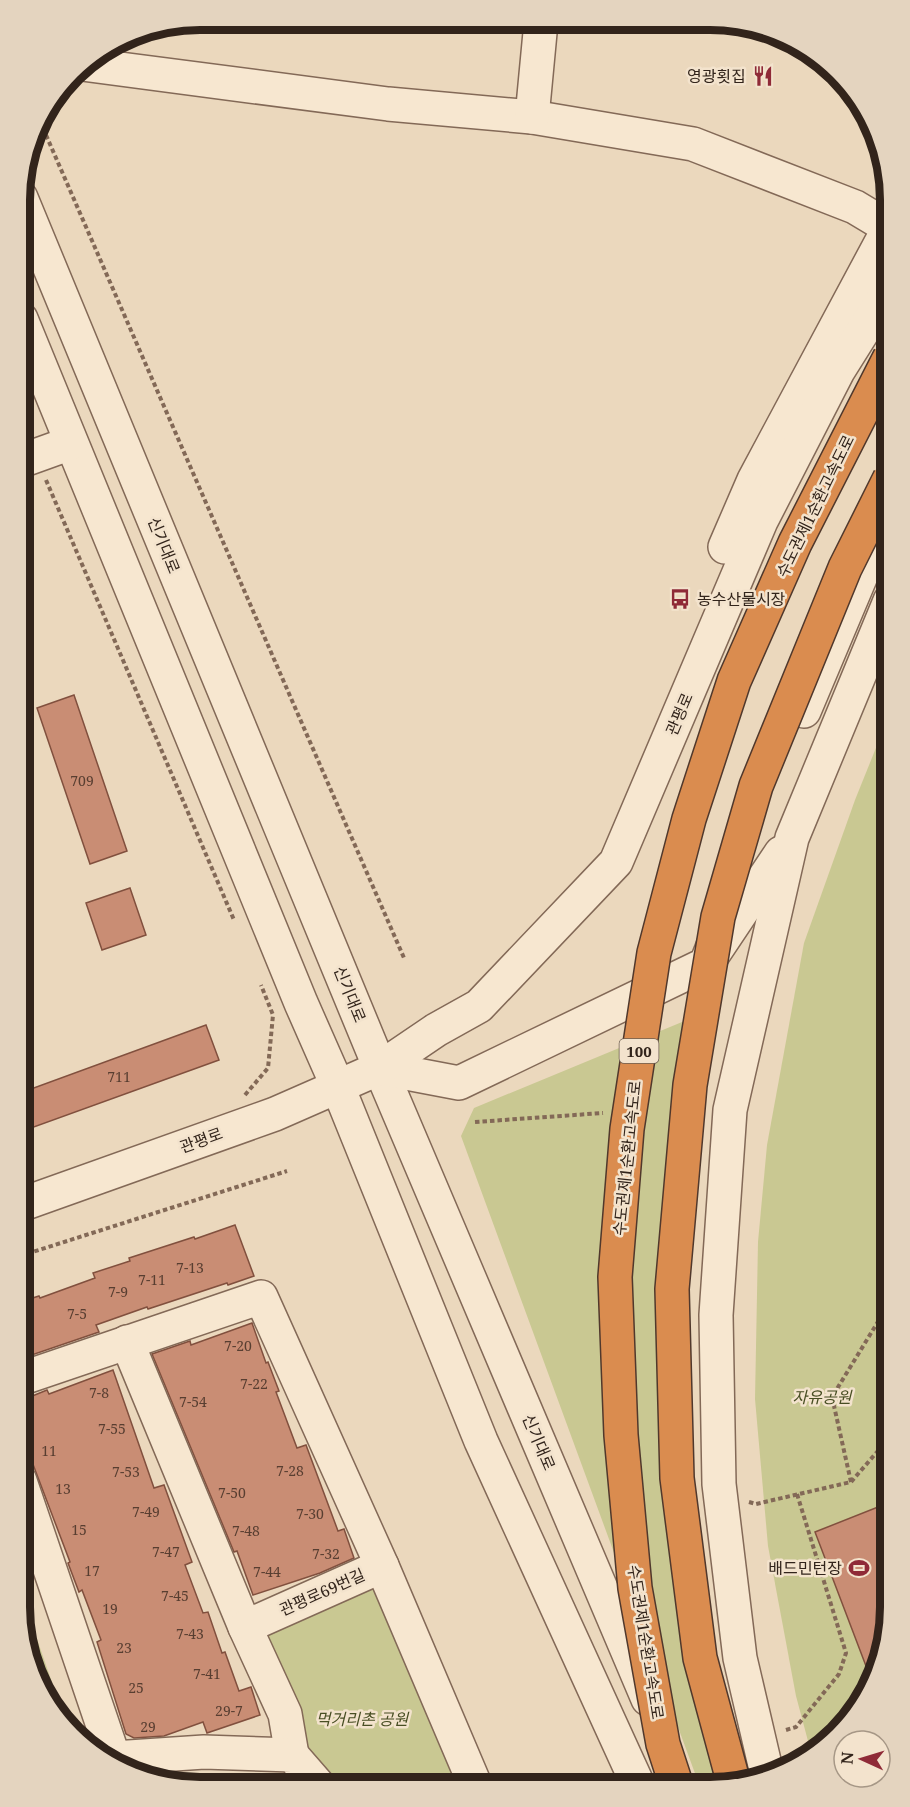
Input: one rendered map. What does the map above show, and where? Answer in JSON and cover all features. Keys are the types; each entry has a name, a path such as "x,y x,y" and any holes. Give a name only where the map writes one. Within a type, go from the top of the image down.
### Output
{"highway":[{"name":"수도권제1순환고속도로","path":"674,1777 663,1744 635,1588 621,1436 615,1277 629,1117 654,953 688,819 734,681 795,543 880,377"},
{"path":"732,1776 700,1658 677,1478 672,1289 690,1085 718,917 756,786 845,568 880,498"}],"street":[{"path":"532,117 540,30"},
{"path":"96,66 388,104 532,117 693,144 855,207 880,221"},
{"name":"신기대로","path":"30,220 380,1068 681,1777"},
{"path":"615,862 726,544 754,480 880,246"},
{"path":"838,371 880,255"},
{"name":"관평로","path":"30,1201 275,1113 380,1068 436,1030 479,1006 615,862 761,521 838,371 880,304"},
{"path":"30,341 338,1086 614,1777"},
{"path":"30,457 71,443"},
{"path":"737,1775 711,1670 688,1481 681,1311 706,964 782,763 863,571 880,536"},
{"path":"766,1768 740,1658 719,1484 716,1316 730,1110 792,838 880,627"},
{"path":"380,1068 459,1083 706,964 792,838"},
{"name":"관평로69번길","path":"30,1376 261,1297 382,1566 244,1627"},
{"path":"128,1342 244,1627 285,1714 292,1755 312,1777"},
{"path":"481,1441 634,1777"},
{"path":"30,1521 113,1752"},
{"path":"382,1566 472,1777"},
{"path":"128,1761 204,1752 292,1755"}],"path":[{"path":"45,130 404,958"},
{"path":"30,462 237,926"},
{"path":"257,976 273,1015 268,1068"},
{"path":"475,1122 609,1113"},
{"path":"30,1253 287,1171"},
{"path":"851,1482 832,1397 880,1318"},
{"path":"742,1501 756,1504 851,1482 880,1449"},
{"path":"786,1730 796,1727 839,1674 846,1653 797,1494"}],"green space":[{"name":"자유공원","path":"880,738 880,1618 871,1662 857,1692 830,1727 809,1745 796,1696 768,1546 755,1399 758,1242 767,1145 804,943 855,800"},
{"path":"699,1015 666,1307 724,1776 696,1777 461,1136 474,1108"},
{"name":"먹거리촌 공원","path":"376,1585 462,1777 323,1777 298,1751 259,1637"},
{"path":"31,1621 58,1699 39,1662"}],"building":[{"path":"74,695 127,851 90,864 37,708"},
{"path":"130,888 146,935 102,950 86,903"},
{"path":"206,1025 219,1060 30,1128 30,1089"},
{"path":"235,1225 254,1276 148,1309 147,1307 96,1325 99,1332 30,1356 30,1299 39,1296 40,1298 95,1278 93,1273 130,1261 129,1258 194,1237 195,1239"},
{"path":"252,1323 279,1391 276,1392 297,1448 306,1445 338,1531 344,1529 354,1558 320,1573 253,1595 237,1551 234,1552 152,1354 190,1341 191,1345"},
{"path":"113,1370 154,1488 164,1485 192,1562 185,1565 203,1613 208,1612 222,1653 225,1652 239,1691 251,1687 260,1715 207,1733 203,1722 164,1736 134,1738 126,1734 97,1642 101,1640 82,1590 79,1592 30,1456 30,1397 47,1390 49,1394"},
{"name":"배드민턴장","path":"878,1507 880,1512 880,1618 871,1662 866,1666 815,1532"}],"place":[{"name":"영광횟집","path":"763,76"},
{"name":"농수산물시장","path":"680,599"},
{"name":"배드민턴장","path":"859,1568"}]}
